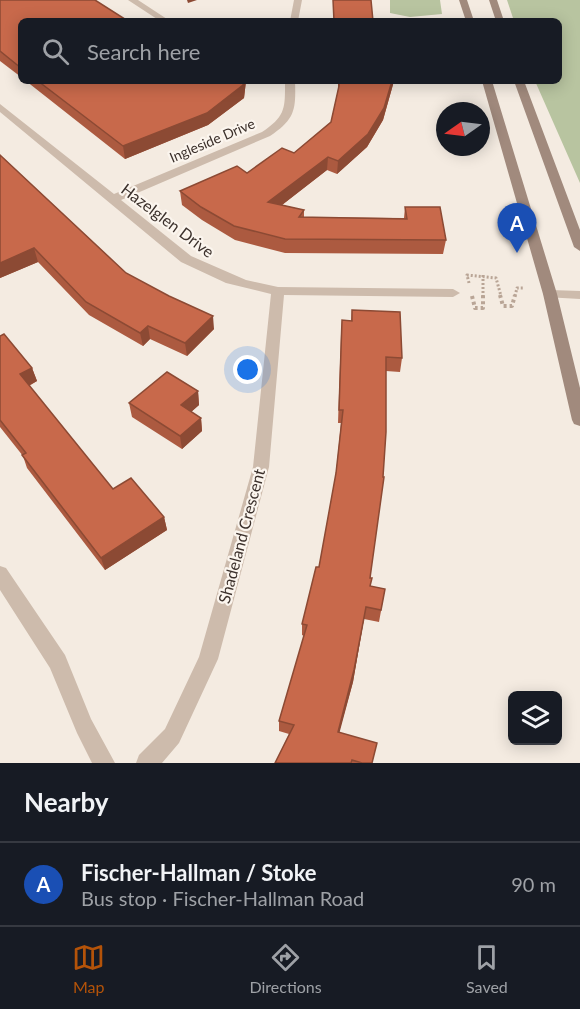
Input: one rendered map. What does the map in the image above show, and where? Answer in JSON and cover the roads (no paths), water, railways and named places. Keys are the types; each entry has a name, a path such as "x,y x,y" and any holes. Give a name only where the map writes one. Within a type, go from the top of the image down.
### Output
{"main road":[{"path":"464,0 469,18"},
{"path":"493,0 499,18"},
{"path":"488,84 550,294 580,420"},
{"path":"520,84 580,246"}],"street":[{"path":"132,0 161,18"},
{"path":"295,18 298,0"},
{"name":"Ingleside Drive","path":"112,199 266,134 283,123 290,111 290,84"},
{"name":"Hazelglen Drive","path":"0,107 186,259 215,275 250,286 278,291 453,293"},
{"name":"Shadeland Crescent","path":"147,763 172,736 208,659 261,467 278,291"},
{"path":"550,294 580,295"},
{"path":"0,574 58,662 84,726 104,763"}],"place":[{"name":"Fischer-Hallman / Stoke","path":"517,253"}]}
